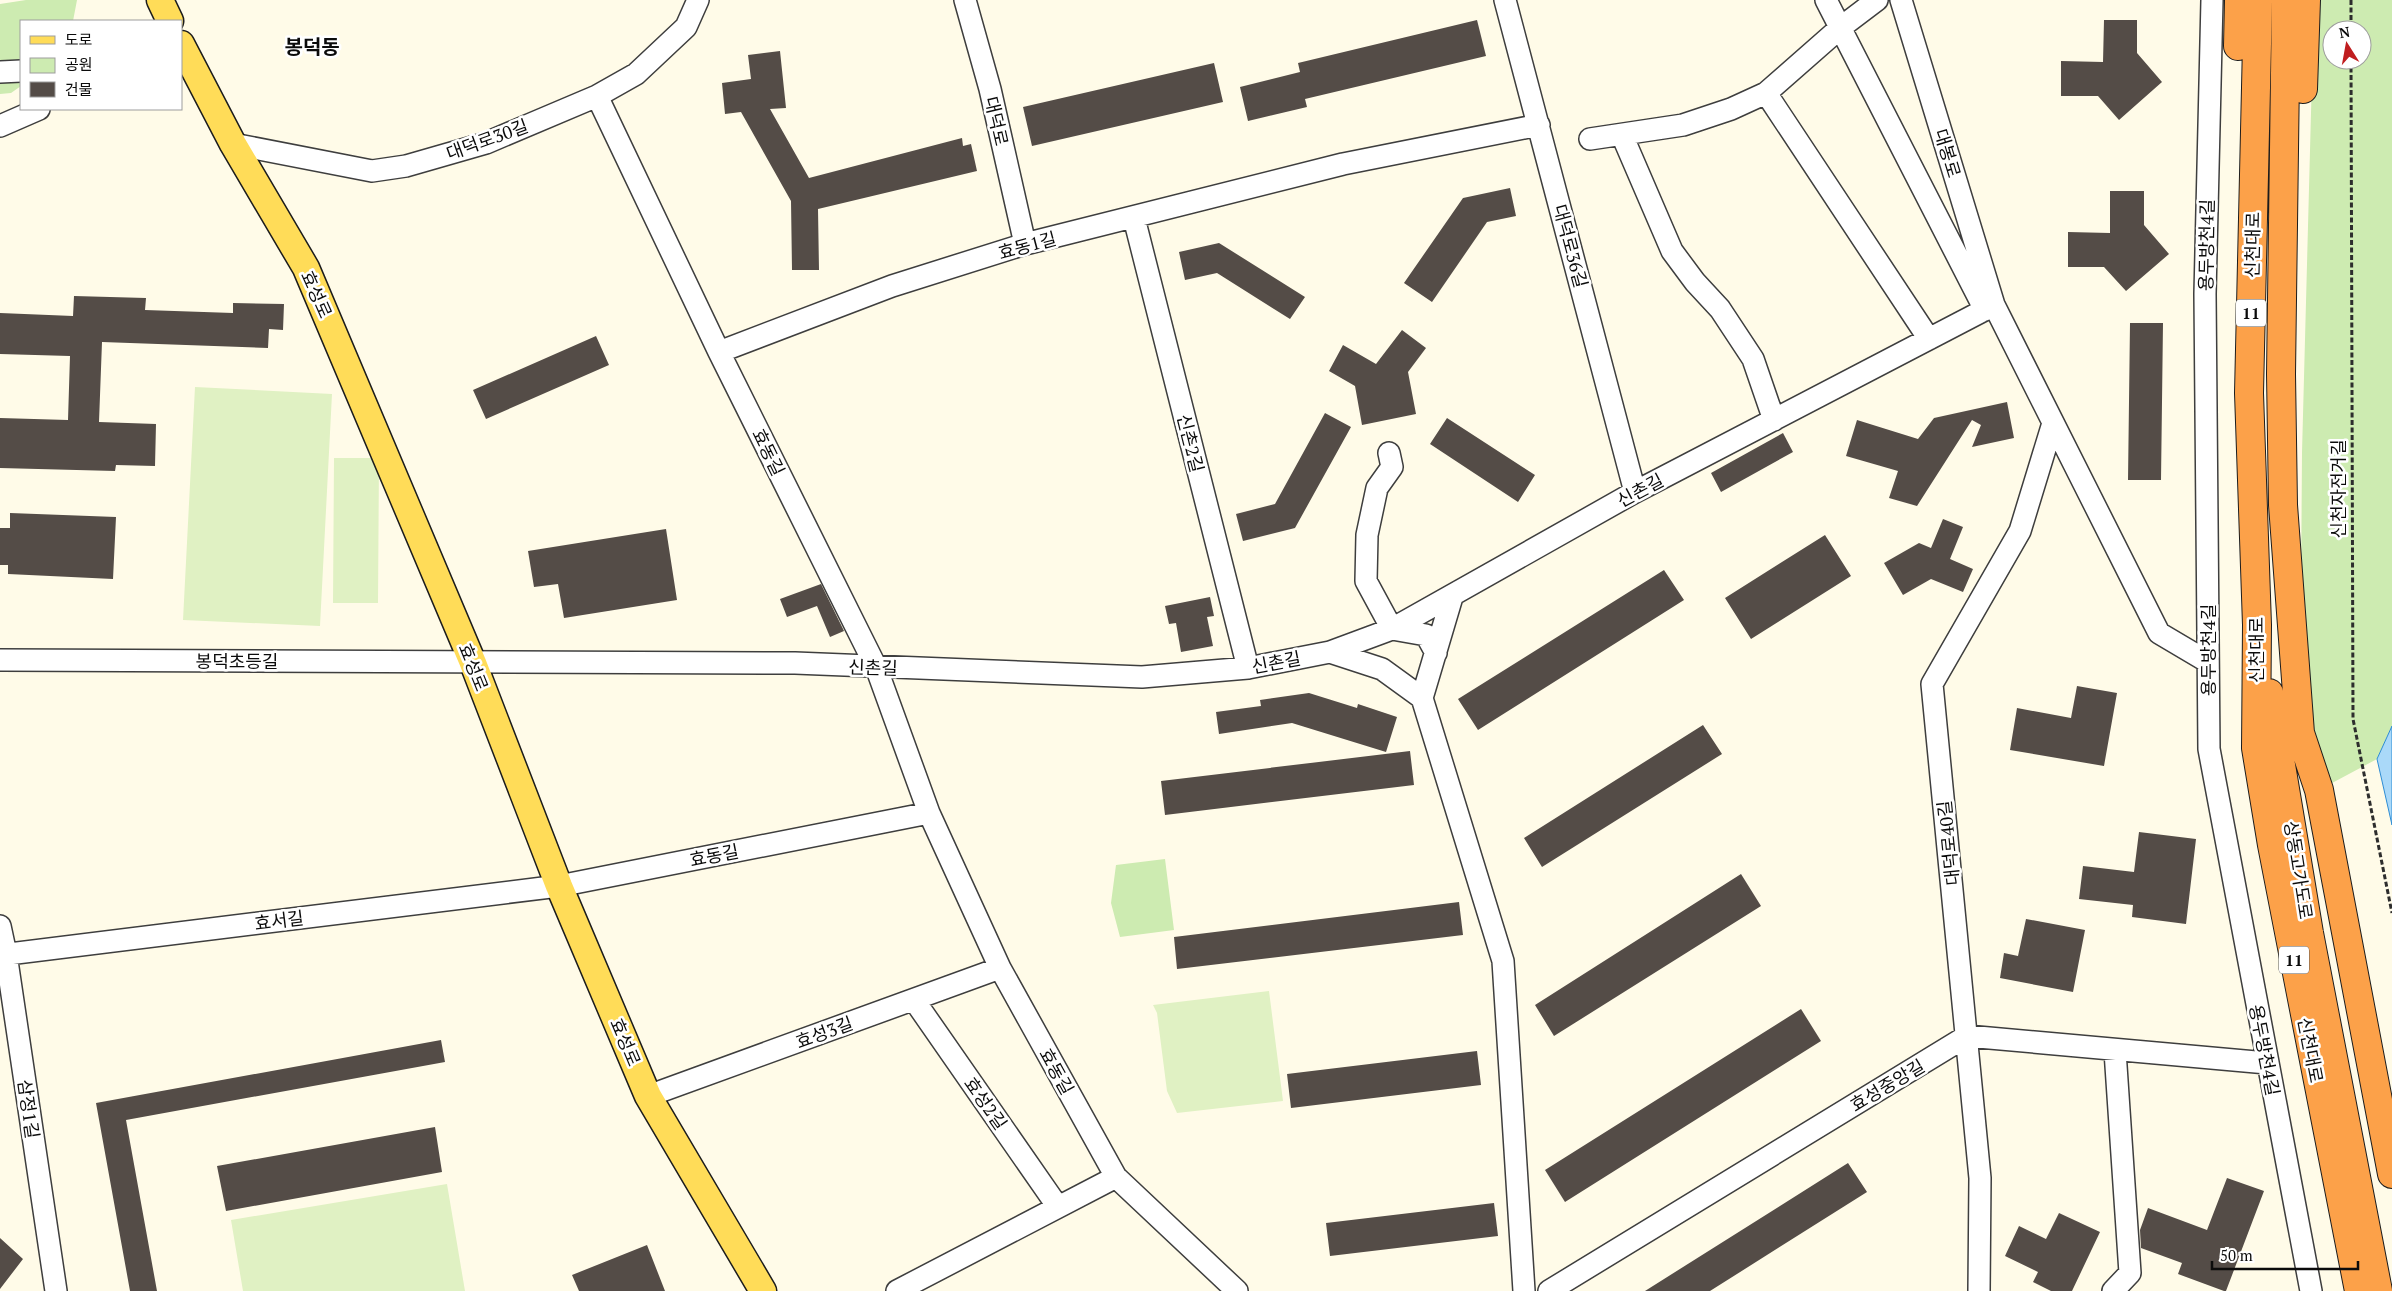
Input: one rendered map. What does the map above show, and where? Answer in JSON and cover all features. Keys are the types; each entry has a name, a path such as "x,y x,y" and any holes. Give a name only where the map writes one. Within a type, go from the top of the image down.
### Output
{"highway":[{"path":"2239,0 2234,363 2236,539 2256,748"},
{"name":"신천대로","path":"2258,0 2249,393 2257,625 2256,748 2276,864 2359,1291"},
{"name":"신천대로","path":"2286,0 2281,374 2283,505 2300,733 2319,790 2387,1133 2392,1174"},
{"path":"2281,374 2298,285 2306,0"},
{"path":"2236,539 2249,393"},
{"name":"상동고가도로","path":"2257,625 2309,933 2370,1207 2392,1284"},
{"name":"상동고가도로","path":"2300,733 2308,834 2370,1207 2378,1291"}],"main road":[{"name":"효성로","path":"182,46 233,144 306,268 473,663 559,886 648,1096 763,1291"}],"street":[{"name":"대덕로30길","path":"233,144 372,171 406,166 486,143 597,96 636,74 686,27 698,0"},
{"name":"대덕로","path":"965,0 990,89 1025,244"},
{"name":"대덕로36길","path":"1506,0 1634,492"},
{"path":"1826,0 1990,308 2054,423 2159,633 2208,662"},
{"path":"1590,139 1684,125 1731,109 1766,93 1840,28 1877,0"},
{"name":"대봉로","path":"1902,0 1990,308"},
{"name":"용두방천4길","path":"2212,0 2205,294 2209,749 2311,1291"},
{"path":"0,72 20,71"},
{"path":"1766,93 1929,339"},
{"name":"효동길","path":"597,96 719,352 876,667 929,813 1000,968 1116,1177 1237,1291"},
{"path":"0,126 37,110"},
{"name":"효동1길","path":"719,352 892,286 1025,244 1343,164 1539,125"},
{"path":"1622,134 1672,251 1694,282 1720,309 1753,359 1774,420"},
{"name":"신촌2길","path":"1134,218 1248,668"},
{"name":"신촌길","path":"473,663 795,663 1142,677 1248,668 1330,652 1392,629 1452,597 1634,492 1990,308"},
{"name":"대덕로40길","path":"1978,1291 1980,1178 1932,684 2020,531 2054,423"},
{"path":"1389,453 1392,467 1377,488 1367,535 1366,581 1392,629"},
{"path":"1452,597 1422,698 1503,961 1524,1291"},
{"path":"1392,629 1426,635 1436,652"},
{"path":"1382,669 1378,653 1382,640 1392,629"},
{"path":"1330,652 1382,669 1422,698"},
{"name":"봉덕초등길","path":"0,660 473,663"},
{"name":"효동길","path":"559,886 929,813"},
{"name":"효서길","path":"3,955 559,886"},
{"name":"삼정1길","path":"0,926 56,1291"},
{"name":"효성3길","path":"648,1096 1000,968"},
{"name":"효성2길","path":"914,1000 1058,1207"},
{"path":"1967,1036 2115,1051 2267,1063"},
{"name":"효성중앙길","path":"1549,1291 1967,1036"},
{"path":"2113,1291 2130,1274 2115,1051"},
{"path":"897,1291 1116,1177"}],"path":[{"path":"2351,0 2351,20"},
{"name":"신천자전거길","path":"2351,70 2353,719 2392,913"}],"green space":[{"path":"26,0 77,0 73,20 20,20 20,87 11,93 0,94 0,4"},
{"path":"2314,0 2392,0 2392,726 2377,759 2319,790 2300,733 2302,453"},
{"path":"195,387 332,394 320,626 183,620"},
{"path":"334,458 379,458 378,603 333,603"},
{"path":"1165,859 1174,930 1120,937 1111,903 1116,865"},
{"path":"1269,991 1283,1101 1177,1113 1167,1091 1157,1013 1153,1005"},
{"path":"447,1184 465,1291 243,1291 231,1220"}],"water":[{"path":"2392,726 2392,825 2377,759"}],"building":[{"path":"1477,20 1486,56 1305,99 1307,107 1248,121 1240,87 1300,72 1298,63"},
{"path":"2104,20 2137,20 2137,53 2162,82 2119,120 2098,96 2061,96 2061,61 2103,62"},
{"path":"780,51 786,108 770,109 809,178 962,138 963,146 971,144 977,171 818,209 819,270 792,270 791,201 741,112 725,114 722,83 751,79 748,55"},
{"path":"1214,63 1223,102 1032,146 1023,107"},
{"path":"1510,188 1516,216 1487,222 1432,302 1404,283 1463,198"},
{"path":"2110,191 2144,191 2144,225 2169,254 2126,291 2104,267 2068,267 2068,232 2110,233"},
{"path":"1219,243 1305,297 1290,319 1217,273 1185,280 1179,252"},
{"path":"74,296 146,298 145,310 233,313 233,303 284,304 283,330 269,329 268,348 102,342 99,422 156,424 155,466 116,465 115,471 0,468 0,418 68,420 70,356 0,354 0,313 73,316"},
{"path":"2130,323 2163,323 2161,480 2128,480"},
{"path":"1402,330 1426,348 1408,372 1416,414 1362,425 1355,386 1329,371 1343,345 1376,364"},
{"path":"596,336 609,365 486,419 473,390"},
{"path":"2007,402 2014,438 1972,447 1981,425 1972,420 1917,506 1889,498 1898,471 1846,456 1857,420 1918,439 1934,418"},
{"path":"1325,413 1351,427 1295,528 1243,541 1236,514 1275,504"},
{"path":"1447,418 1535,475 1518,502 1430,444"},
{"path":"1783,433 1793,452 1721,492 1711,473"},
{"path":"10,513 116,517 113,579 8,574 8,565 0,565 0,528 10,528"},
{"path":"1943,519 1963,527 1950,559 1973,569 1963,592 1931,579 1903,595 1884,563 1919,543 1931,548"},
{"path":"666,529 677,600 564,618 558,584 534,587 528,551"},
{"path":"1825,535 1851,576 1751,639 1725,598"},
{"path":"1664,570 1684,600 1478,730 1458,699"},
{"path":"821,584 844,631 830,637 817,606 787,617 780,599"},
{"path":"1210,597 1214,616 1207,617 1213,646 1181,652 1176,623 1169,624 1165,606"},
{"path":"2077,686 2117,693 2104,766 2010,750 2017,708 2071,718"},
{"path":"1309,693 1357,708 1358,704 1397,717 1386,752 1292,723 1219,734 1216,712 1261,706 1260,700"},
{"path":"1703,725 1722,754 1542,867 1524,838"},
{"path":"1410,751 1414,785 1165,815 1161,781"},
{"path":"2139,832 2196,839 2186,924 2132,917 2133,905 2079,899 2083,866 2134,872"},
{"path":"1741,874 1761,906 1554,1036 1535,1005"},
{"path":"1459,902 1463,935 1177,969 1174,937"},
{"path":"2026,919 2085,930 2073,992 2000,978 2004,953 2018,956"},
{"path":"1801,1009 1821,1041 1565,1202 1545,1170"},
{"path":"441,1040 445,1062 126,1120 157,1291 130,1291 96,1103"},
{"path":"1477,1051 1481,1085 1291,1108 1287,1074"},
{"path":"435,1127 442,1172 226,1211 217,1166"},
{"path":"1848,1163 1867,1192 1710,1291 1645,1291"},
{"path":"2227,1178 2264,1191 2226,1291 2224,1291 2178,1274 2182,1263 2141,1248 2140,1230 2148,1208 2207,1230"},
{"path":"1494,1203 1498,1236 1330,1256 1326,1223"},
{"path":"2059,1213 2100,1232 2072,1291 2051,1291 2033,1282 2038,1272 2005,1256 2019,1226 2046,1239"},
{"path":"0,1238 23,1259 0,1289"},
{"path":"647,1245 665,1291 579,1291 572,1275"}],"district":[{"name":"봉덕동","path":"312,46"}]}
